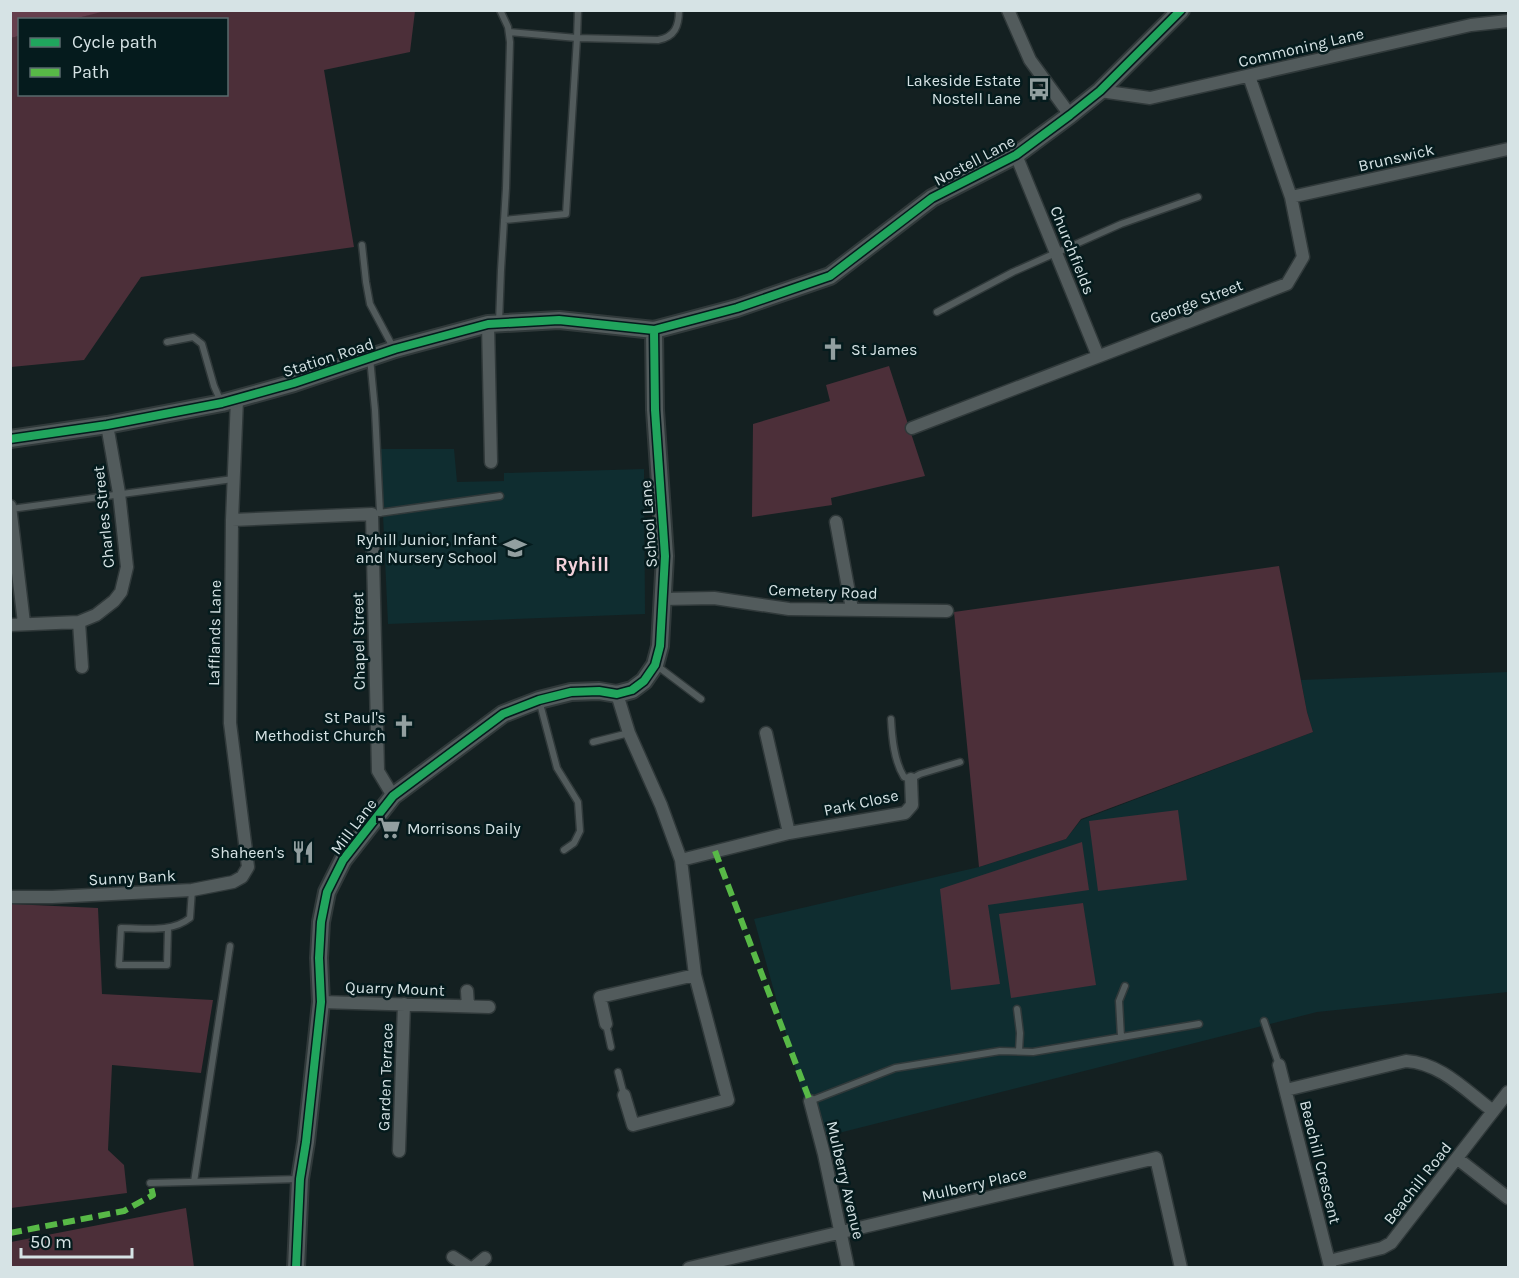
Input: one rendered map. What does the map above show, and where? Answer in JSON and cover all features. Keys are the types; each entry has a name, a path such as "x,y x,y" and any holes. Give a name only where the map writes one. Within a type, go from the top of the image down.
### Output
{"street":[{"path":"1008,10 1030,60 1070,115"},
{"name":"Nostell Lane","path":"654,330 737,308 830,276 932,198 1016,155 1070,115 1100,91 1181,10"},
{"name":"Commoning Lane","path":"1100,91 1150,98 1471,25 1509,21"},
{"name":"George Street","path":"912,428 1287,284 1304,257 1291,197 1249,76"},
{"name":"Brunswick","path":"1291,197 1509,149"},
{"name":"Churchfields","path":"1016,155 1098,356"},
{"name":"Station Road","path":"10,439 108,425 230,401 395,350 494,324 559,320 654,330"},
{"path":"490,462 494,324"},
{"name":"School Lane","path":"654,330 656,433 665,556 660,646 655,665"},
{"name":"Lafflands Lane","path":"230,401 234,478 230,723 248,867"},
{"name":"Charles Street","path":"10,625 79,622 96,615 114,602 121,592 127,567 119,493 108,425"},
{"path":"11,508 24,623"},
{"path":"232,520 376,514"},
{"name":"Chapel Street","path":"376,514 378,771 393,796"},
{"path":"836,522 852,609"},
{"name":"Cemetery Road","path":"663,599 714,598 789,609 947,611"},
{"path":"79,622 82,667"},
{"path":"624,1095 633,1125 728,1101 695,975 681,860 661,805 629,733 617,694 632,690 644,681 655,665"},
{"name":"Mill Lane","path":"296,1268 300,1179 321,1002 319,958 321,922 327,892 344,860 393,796 503,714 539,700 571,692 599,691 617,694"},
{"path":"766,733 789,833"},
{"name":"Park Close","path":"681,860 789,833 905,813 912,805 911,779"},
{"name":"Sunny Bank","path":"10,897 192,890 233,882 242,877 248,867"},
{"path":"606,1024 600,998 695,975"},
{"name":"Quarry Mount","path":"467,991 468,1006"},
{"name":"Quarry Mount","path":"321,1002 489,1007"},
{"name":"Garden Terrace","path":"399,1151 404,1005"},
{"path":"1286,1090 1406,1061 1422,1062 1439,1069 1493,1111"},
{"name":"Beachill Crescent","path":"1279,1065 1330,1264"},
{"name":"Beachill Road","path":"1330,1264 1391,1243 1509,1092"},
{"name":"Mulberry Avenue","path":"810,1101 824,1154 848,1268"},
{"name":"Mulberry Place","path":"690,1268 1156,1158 1180,1268"},
{"path":"1458,1159 1509,1198"},
{"path":"453,1257 472,1268 485,1258"}],"lane":[{"path":"504,220 566,214 578,10"},
{"path":"509,32 577,38 658,40 667,38 675,32 679,22 679,10"},
{"path":"494,324 508,147 509,32 503,11"},
{"path":"937,312 1013,272 1121,225 1197,197"},
{"path":"362,245 370,304 395,350"},
{"path":"167,342 193,337 202,344 214,386 230,401"},
{"path":"370,358 375,410 376,514 500,496"},
{"path":"11,508 234,478"},
{"path":"655,665 701,699"},
{"path":"539,700 552,753 561,778 578,802 580,831 574,843 564,850"},
{"path":"891,719 892,738 904,777 911,779 960,762"},
{"path":"593,742 629,733"},
{"path":"168,928 167,965 119,965 121,928 180,926 190,918 192,890"},
{"path":"194,1182 230,946"},
{"path":"1121,1037 1119,1001 1125,986"},
{"path":"1017,1009 1020,1033 1018,1051"},
{"path":"1264,1021 1279,1065"},
{"path":"606,1024 611,1047"},
{"path":"810,1101 895,1068 1000,1051 1033,1052 1199,1024"},
{"path":"618,1072 624,1095"},
{"path":"150,1183 300,1179"}],"shaded area":[{"path":"11,10 105,10 78,18 18,18 18,36 11,38"},
{"path":"105,10 415,11 410,52 324,70 354,247 141,277 84,360 11,367 10,38 18,36 18,96 228,96 228,18 77,18"},
{"path":"889,366 925,476 831,498 832,505 752,517 753,424 830,401 826,385"},
{"name":"Ryhill Junior, Infant and Nursery School","path":"380,449 454,449 457,482 504,481 504,473 644,469 645,614 388,624"},
{"path":"1279,566 1307,712 1313,732 1081,819 1066,839 979,867 954,612"},
{"path":"1508,672 1508,992 1317,1012 815,1139 754,919 979,867 1066,839 1081,820 1313,732 1301,680"},
{"path":"1178,810 1187,880 1098,891 1089,821"},
{"path":"1082,842 1089,890 988,905 1000,984 951,990 940,889"},
{"path":"1083,903 1096,985 1011,998 999,914"},
{"path":"11,904 98,908 102,994 213,1000 201,1073 112,1065 108,1150 124,1165 127,1193 11,1208"},
{"path":"186,1208 194,1267 11,1267 11,1242"}],"marked path":[{"path":"715,851 810,1101"},
{"path":"10,1233 124,1211 153,1195 150,1183"}],"cycle path":[{"path":"10,439 107,425 222,403 294,383 395,349 488,324 559,320 654,330 737,308 830,276 932,198 1016,155 1070,115 1100,91 1181,10"},
{"path":"296,1268 300,1179 321,1002 319,958 321,922 327,892 343,860 393,796 503,714 539,700 571,692 599,691 617,694 632,690 644,681 655,665 660,646 665,556 655,410 654,330"}],"place":[{"name":"Lakeside Estate Nostell Lane","path":"1039,89"},
{"name":"St James","path":"833,349"},
{"name":"Ryhill Junior, Infant and Nursery School","path":"515,548"},
{"name":"St Paul's Methodist Church","path":"404,726"},
{"name":"Morrisons Daily","path":"389,828"},
{"name":"Shaheen's","path":"303,852"}],"district":[{"name":"Ryhill","path":"582,564"}]}
